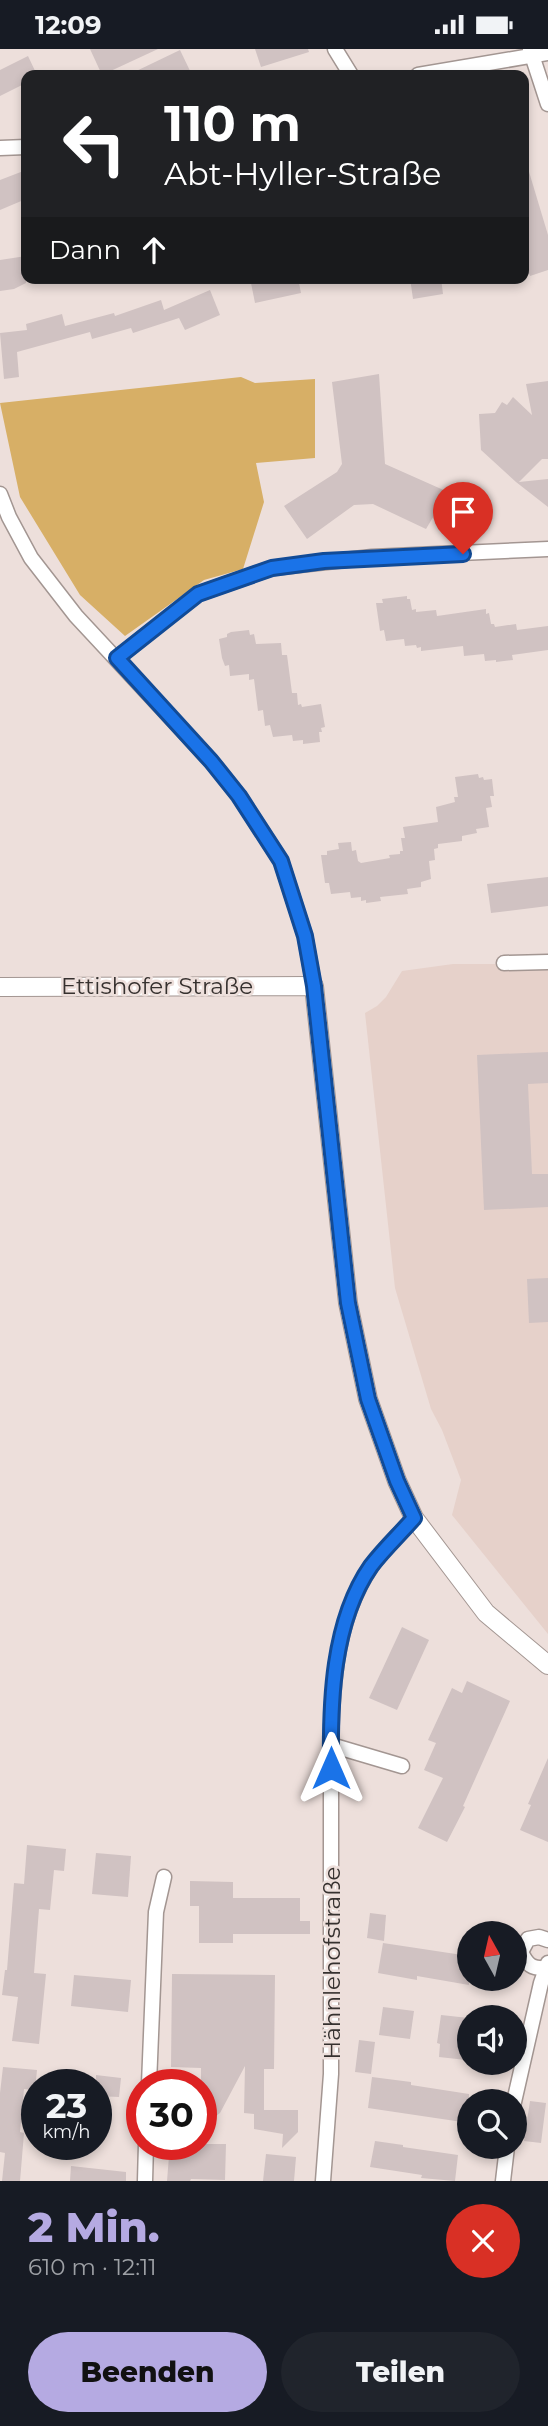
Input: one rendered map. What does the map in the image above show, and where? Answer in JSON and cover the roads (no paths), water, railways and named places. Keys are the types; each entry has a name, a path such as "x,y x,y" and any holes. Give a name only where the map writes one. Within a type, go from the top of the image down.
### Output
{"street":[{"path":"335,49 348,70"},
{"path":"531,52 548,104"},
{"path":"443,70 531,52 548,53"},
{"path":"0,148 21,146"},
{"path":"0,494 31,558 76,616 211,761 239,796 281,861 305,936 314,986 348,1303 368,1399 397,1481 414,1518 486,1612 548,1665"},
{"path":"117,658 198,594 272,568 336,560 548,549"},
{"path":"504,963 548,962"},
{"name":"Ettishofer Straße","path":"0,987 314,986"},
{"name":"Hähnlehofstraße","path":"323,2181 331,2074 331,1745 336,1660 349,1611 371,1567 414,1518"},
{"path":"331,1745 402,1766"},
{"path":"150,2069 156,1912 164,1877"},
{"path":"547,1965 536,1969 526,1963 521,1952 528,1939 539,1937 548,1940"},
{"path":"517,2089 547,1965"},
{"path":"503,2181 506,2159"},
{"path":"145,2181 146,2160"}]}
